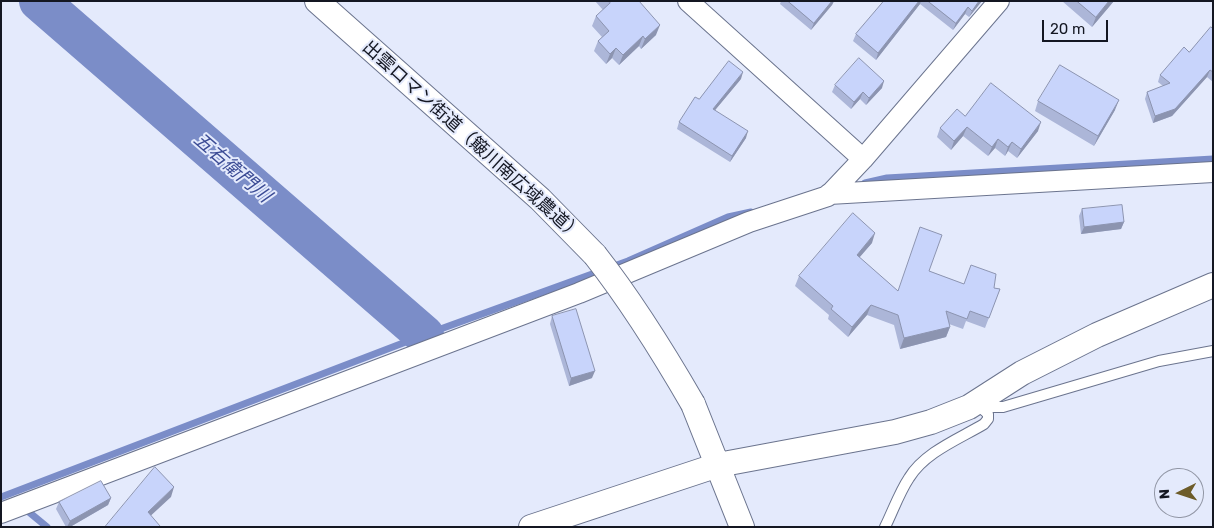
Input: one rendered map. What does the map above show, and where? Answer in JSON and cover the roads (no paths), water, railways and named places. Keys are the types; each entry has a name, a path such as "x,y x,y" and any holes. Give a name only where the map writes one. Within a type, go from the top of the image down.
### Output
{"street":[{"name":"出雲ロマン街道（簸川南広域農道）","path":"317,1 540,199 595,255 628,298 660,347 693,404 738,518"},
{"path":"688,1 863,159"},
{"path":"830,194 863,159 999,1"},
{"path":"1,513 579,293 749,222 830,194 1213,172"},
{"path":"530,527 718,465 895,432 931,422 974,407 1022,373 1081,343 1207,292"}],"lane":[{"path":"974,407 1002,407 1159,361 1213,351"},
{"path":"885,527 908,478 920,464 940,449 984,424 988,414 974,407"}],"waterway":[{"name":"五右衛門川","path":"39,1 424,335"},
{"path":"865,183 887,178 1213,159"},
{"path":"1,497 424,335 628,261 728,217 751,212"},
{"path":"24,508 47,527"}]}
